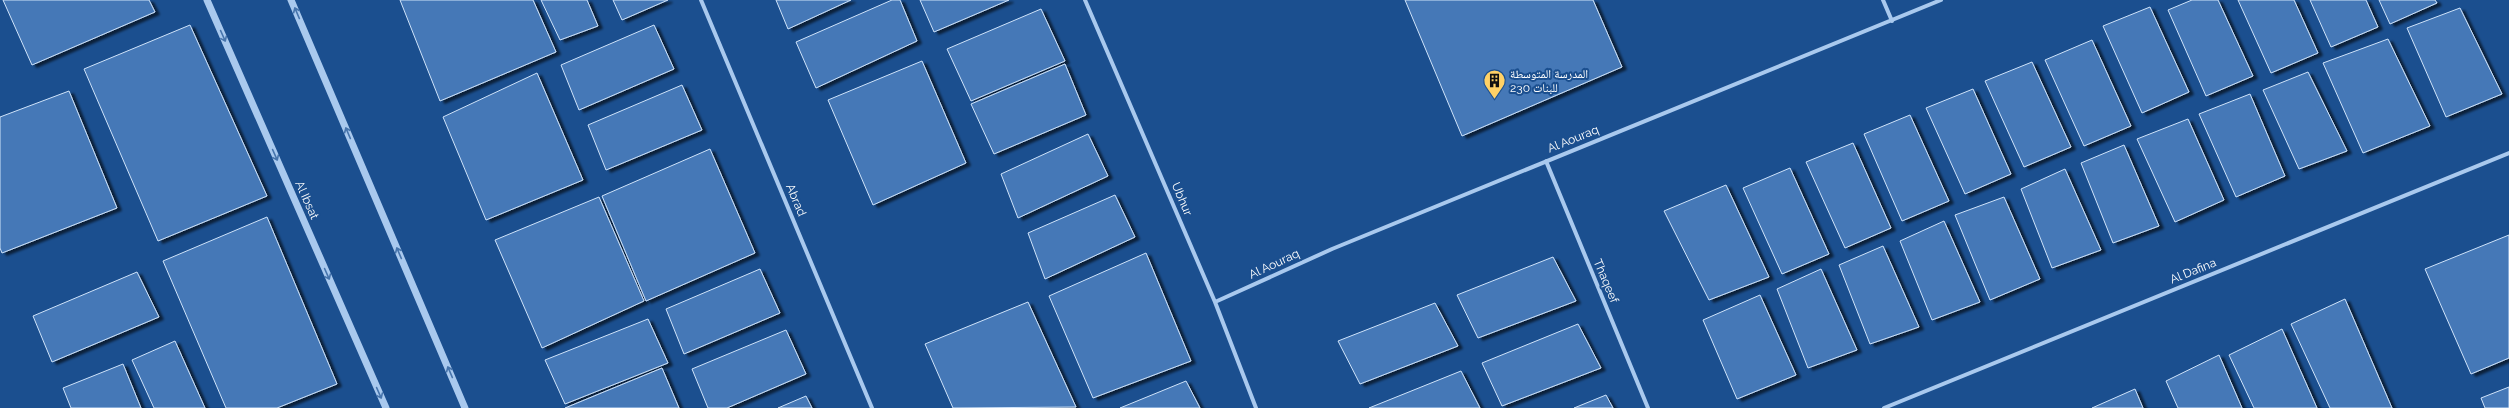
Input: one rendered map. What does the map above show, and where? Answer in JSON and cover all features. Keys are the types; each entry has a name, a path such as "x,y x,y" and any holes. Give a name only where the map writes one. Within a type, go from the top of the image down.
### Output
{"street":[{"name":"Al Ibsat","path":"207,0 386,408"},
{"path":"291,0 465,408"},
{"name":"Abrad","path":"701,0 872,408"},
{"name":"Ubhur","path":"1085,0 1215,302 1256,408"},
{"path":"1883,0 1892,21"},
{"name":"Al Aouraq","path":"1215,302 1332,249 1941,0"},
{"name":"Al Dafina","path":"1884,408 2509,153"},
{"name":"Thaqeef","path":"1546,161 1648,408"}],"building":[{"path":"3,0 149,0 155,12 32,65"},
{"path":"400,0 533,0 556,52 440,101"},
{"path":"541,0 587,0 598,26 560,40"},
{"path":"613,0 668,0 622,20"},
{"path":"776,0 851,0 788,29"},
{"path":"892,0 900,0 917,41 816,88 796,42"},
{"path":"920,0 1009,0 934,32"},
{"name":"المدرسة المتوسطة 230 للبنات","path":"1405,0 1593,0 1622,67 1462,136"},
{"path":"2192,0 2218,0 2253,76 2206,96 2168,10"},
{"path":"2238,0 2294,0 2318,53 2271,73"},
{"path":"2310,0 2366,0 2378,27 2331,47"},
{"path":"2379,0 2435,0 2437,3 2390,24"},
{"path":"2150,7 2189,92 2142,113 2103,26"},
{"path":"2460,8 2502,94 2446,117 2407,28"},
{"path":"1041,9 1065,61 971,101 947,49"},
{"path":"190,25 267,196 158,241 84,69"},
{"path":"654,25 674,69 579,110 561,65"},
{"path":"2388,39 2430,126 2363,153 2323,63"},
{"path":"2092,40 2131,126 2084,146 2045,60"},
{"path":"922,61 966,163 873,205 828,100"},
{"path":"2032,62 2071,147 2024,167 1985,81"},
{"path":"1065,64 1086,115 994,154 971,104"},
{"path":"2308,72 2347,151 2299,169 2263,90"},
{"path":"537,73 583,180 486,220 443,117"},
{"path":"682,85 702,130 606,170 588,125"},
{"path":"1973,89 2011,174 1965,194 1926,108"},
{"path":"69,91 117,208 2,253 0,248 0,117"},
{"path":"2250,94 2285,176 2236,197 2199,114"},
{"path":"1910,115 1949,201 1902,221 1864,134"},
{"path":"2188,119 2224,200 2175,222 2137,139"},
{"path":"1088,134 1108,176 1018,218 1001,174"},
{"path":"1853,143 1891,228 1845,248 1806,162"},
{"path":"2124,145 2159,226 2113,243 2081,163"},
{"path":"710,149 755,253 646,301 602,196"},
{"path":"1790,168 1829,254 1782,274 1743,188"},
{"path":"2065,169 2101,250 2052,268 2021,189"},
{"path":"1726,185 1769,277 1709,300 1664,211"},
{"path":"1115,195 1135,237 1045,279 1028,233"},
{"path":"599,197 644,301 542,348 495,240"},
{"path":"2004,197 2040,279 1990,300 1955,215"},
{"path":"267,217 337,384 277,408 226,408 163,261"},
{"path":"1944,221 1980,302 1932,320 1900,241"},
{"path":"2509,235 2509,358 2471,374 2425,269"},
{"path":"1883,246 1919,327 1870,344 1839,265"},
{"path":"1146,253 1191,361 1093,398 1049,296"},
{"path":"1553,257 1576,301 1478,338 1457,295"},
{"path":"760,269 780,313 684,354 666,309"},
{"path":"1821,269 1857,350 1808,368 1777,289"},
{"path":"137,272 159,317 52,362 33,316"},
{"path":"1760,295 1796,375 1737,399 1703,320"},
{"path":"2345,299 2392,408 2330,408 2291,324"},
{"path":"1028,302 1076,407 953,408 925,344"},
{"path":"1435,303 1458,346 1360,384 1338,341"},
{"path":"648,319 668,363 565,404 545,360"},
{"path":"1578,324 1601,368 1502,406 1482,363"},
{"path":"2282,329 2317,408 2254,408 2229,355"},
{"path":"786,330 806,374 727,408 708,408 692,369"},
{"path":"175,341 205,408 154,408 132,360"},
{"path":"2219,355 2242,408 2178,408 2166,381"},
{"path":"123,364 141,408 71,408 63,388"},
{"path":"662,368 679,408 565,408"},
{"path":"1461,371 1480,408 1369,408"},
{"path":"1186,381 1200,408 1120,408"},
{"path":"2509,387 2509,408 2485,408 2481,398"},
{"path":"2135,389 2143,408 2092,408"},
{"path":"1606,395 1613,408 1574,408"},
{"path":"806,396 812,408 778,408"}],"place":[{"name":"المدرسة المتوسطة 230 للبنات","path":"1495,100"}]}
